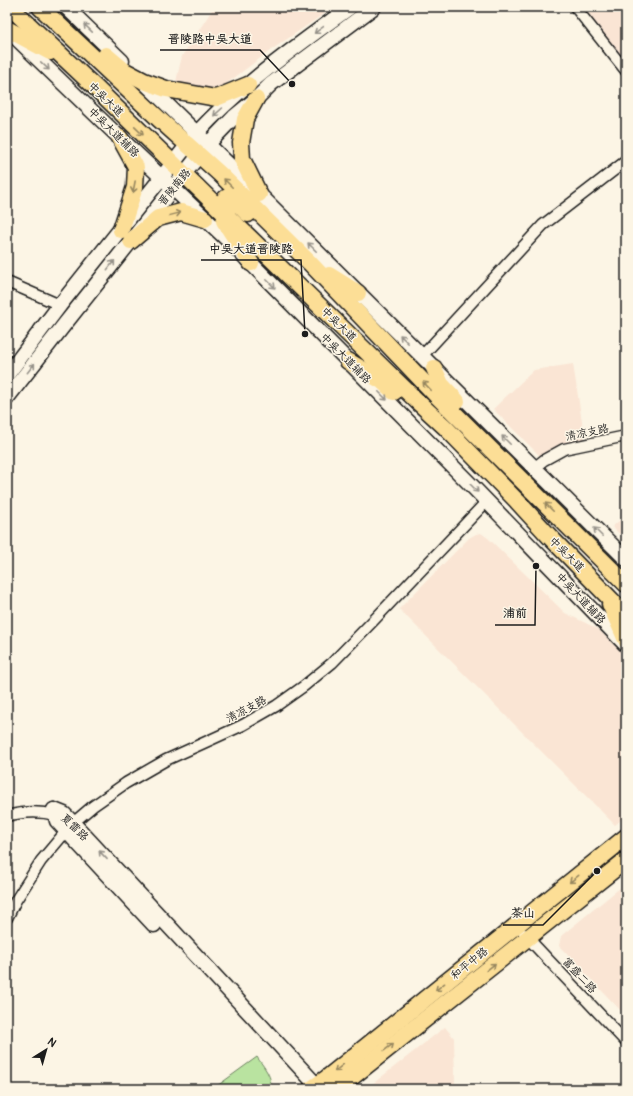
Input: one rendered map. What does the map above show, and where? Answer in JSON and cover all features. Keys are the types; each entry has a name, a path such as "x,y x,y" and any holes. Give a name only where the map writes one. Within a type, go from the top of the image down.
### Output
{"main road":[{"name":"中吴大道","path":"40,7 159,119 192,139 204,150 220,174 310,264 353,298 436,395 626,584"},
{"path":"66,7 144,81 192,139"},
{"name":"晋陵南路","path":"7,398 126,235 161,177 192,139 209,120 248,85 286,54 350,7"},
{"name":"晋陵南路","path":"7,375 60,305 173,188 204,150 234,117 256,99 271,84 374,7"},
{"name":"中吴大道","path":"12,8 445,427 626,615"},
{"path":"12,8 66,44 148,123 159,130 162,127 159,119"},
{"path":"8,30 49,52 83,84 97,89"},
{"name":"中吴大道辅路","path":"8,30 251,263 487,501 626,645"},
{"path":"73,38 98,48 125,71 144,81 166,89 216,98 248,85"},
{"path":"256,99 245,119 241,143 242,159 259,194"},
{"path":"120,138 136,166 135,187 126,235"},
{"path":"204,150 259,194 353,298 422,356 626,559"},
{"path":"229,218 222,202 226,198 238,204 306,273 353,298"},
{"path":"210,200 251,263"},
{"path":"126,235 158,218 181,212 205,219"},
{"path":"348,361 382,381 418,414 445,427"},
{"path":"434,368 441,384 456,400 487,445"},
{"path":"418,402 455,427 509,484 518,489 521,486 518,477"},
{"path":"550,537 544,525 548,522 558,526 626,591"},
{"path":"585,573 626,607"},
{"path":"605,594 626,640"},
{"name":"夏雷路","path":"55,815 54,810 64,814 70,827 314,1088"},
{"name":"和平中路","path":"314,1088 626,837"},
{"name":"和平中路","path":"337,1089 626,860"}],"street":[{"path":"575,7 626,71"},
{"path":"422,356 543,224 626,161"},
{"path":"7,282 60,305"},
{"name":"清凉支路","path":"534,468 544,460 564,449 626,436"},
{"name":"清凉支路","path":"7,918 16,900 41,861 70,827 93,806 126,783 166,760 243,725 276,706 304,686 332,663 487,501"},
{"path":"7,816 14,814 44,812 55,815"},
{"name":"富盛二路","path":"515,926 626,1042"}],"shaded area":[{"path":"214,7 334,7 271,50 206,99 175,86 182,56"},
{"path":"579,7 626,7 626,65"},
{"path":"573,364 585,441 541,457 493,409 534,370"},
{"path":"626,515 626,540 612,527"},
{"path":"481,533 488,538 565,613 598,629 626,656 626,816 615,825 399,609 469,538"},
{"path":"626,883 626,1016 559,946 561,936"},
{"path":"445,1027 454,1038 455,1086 453,1089 366,1089"}],"green space":[{"path":"257,1057 269,1076 271,1085 270,1089 213,1089"}],"place":[{"name":"晋陵路中吴大道","path":"292,84"},
{"name":"中吴大道晋陵路","path":"305,334"},
{"name":"浦前","path":"536,566"},
{"name":"茶山","path":"597,871"}]}
